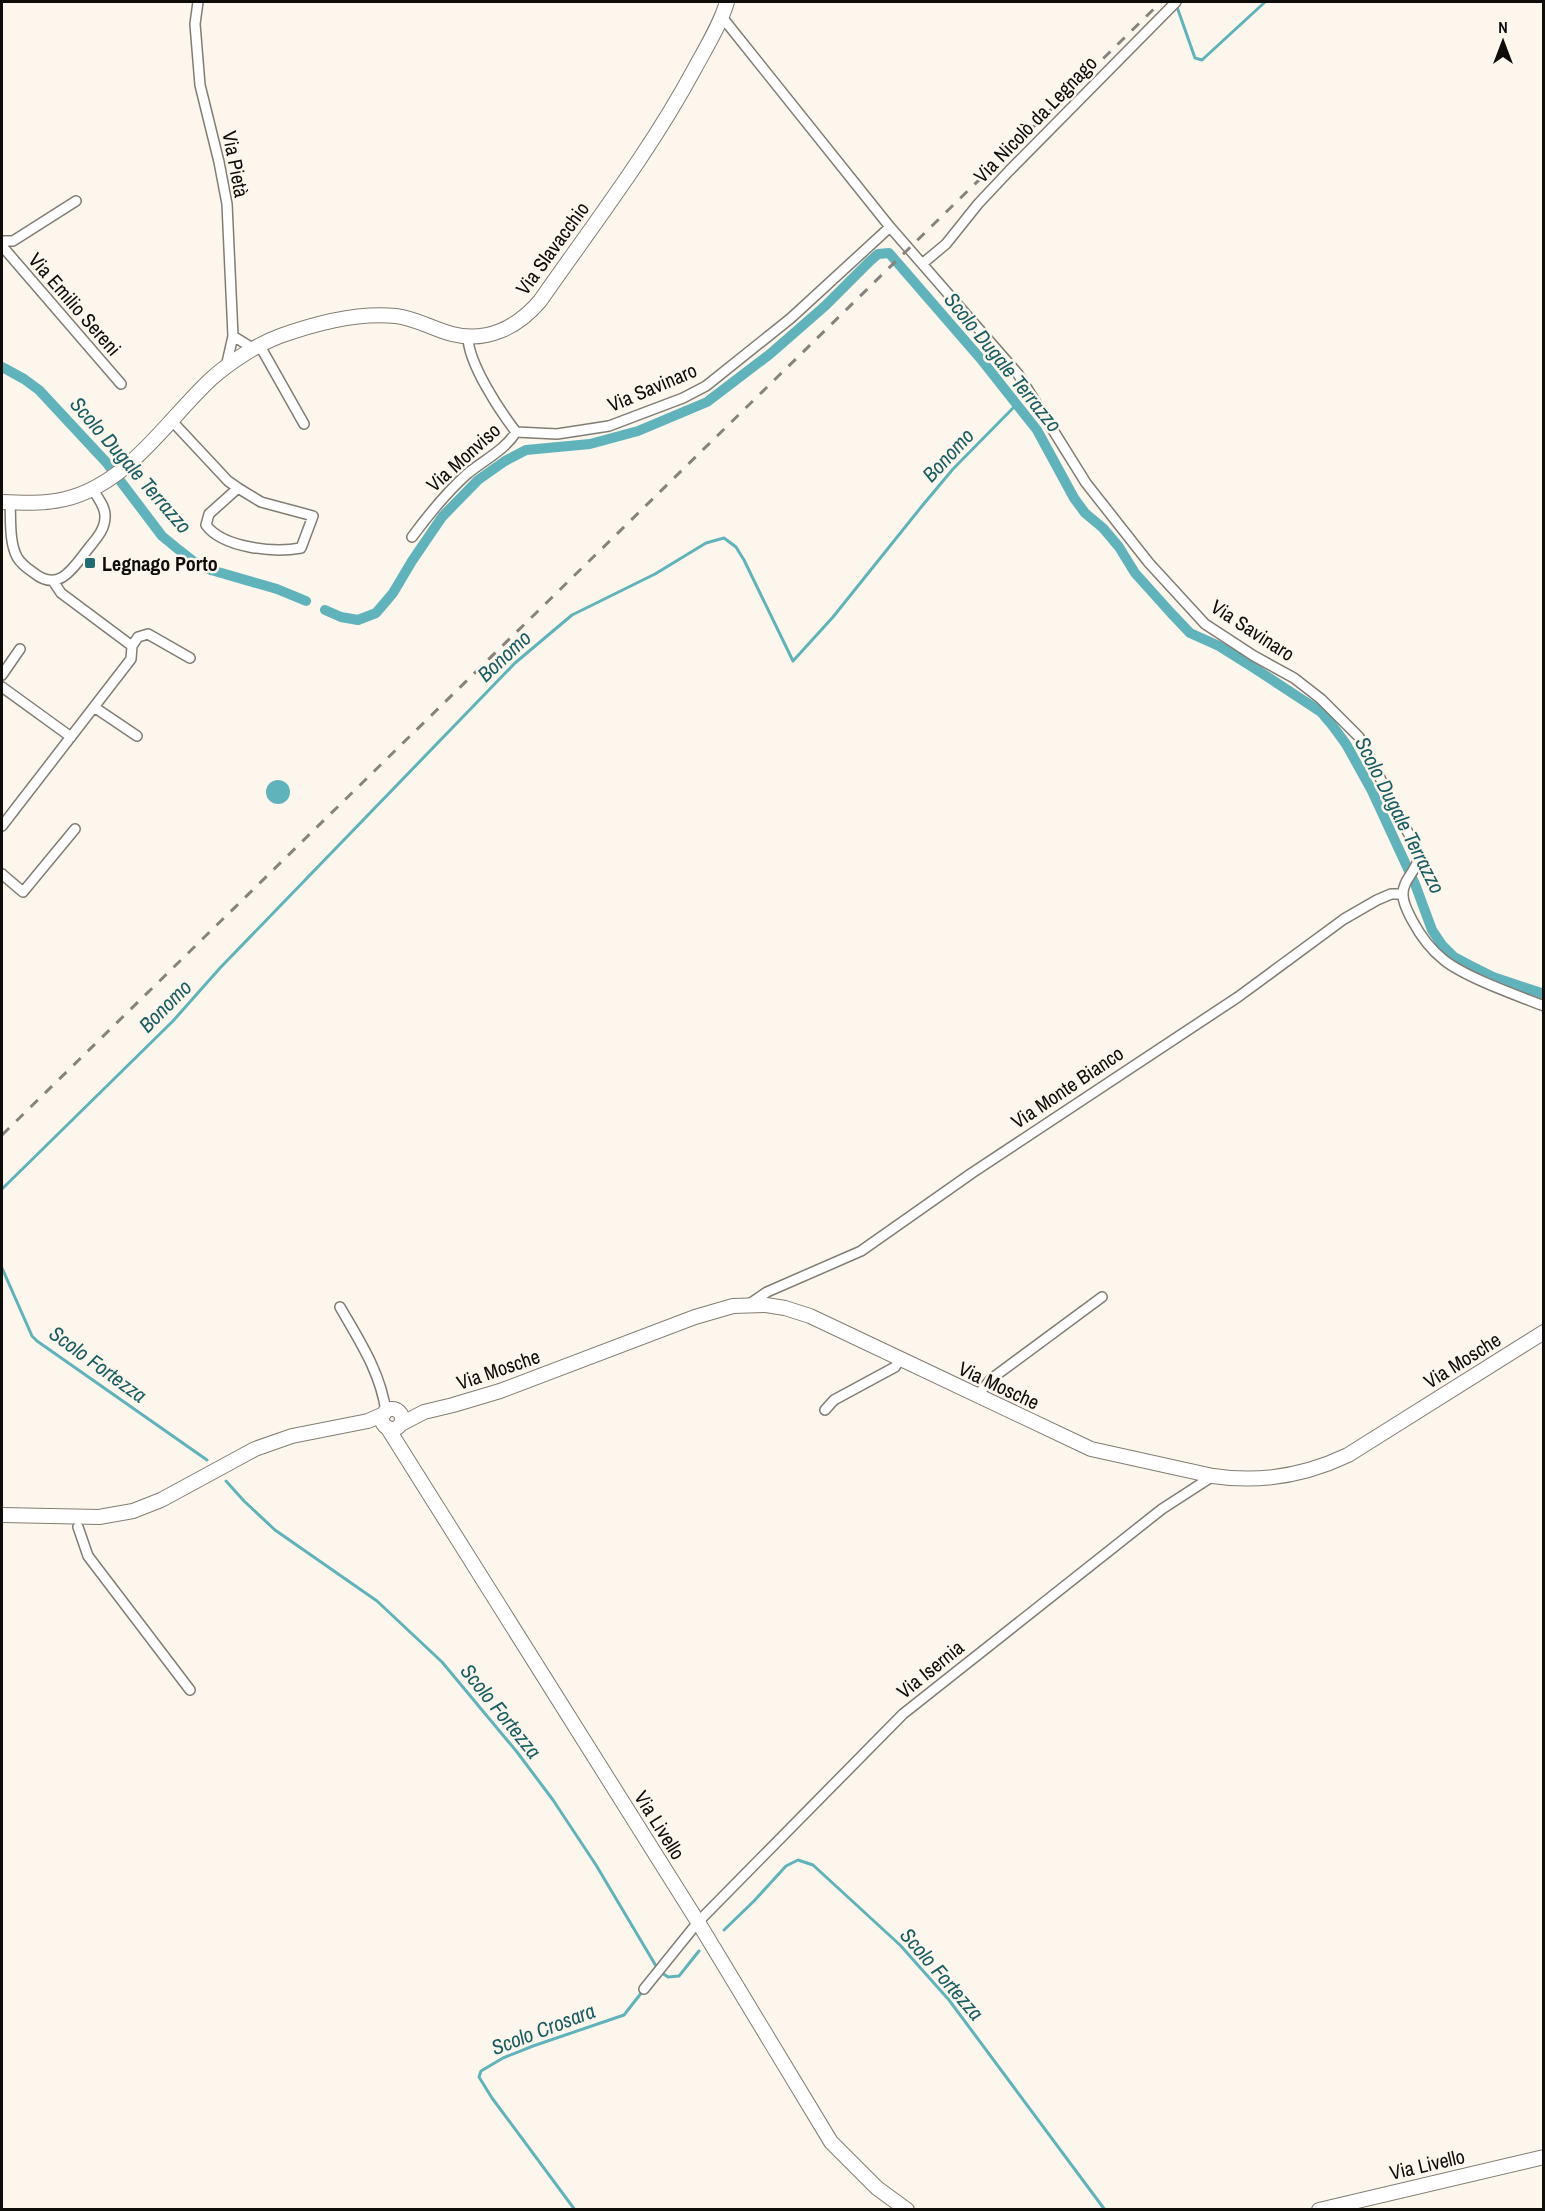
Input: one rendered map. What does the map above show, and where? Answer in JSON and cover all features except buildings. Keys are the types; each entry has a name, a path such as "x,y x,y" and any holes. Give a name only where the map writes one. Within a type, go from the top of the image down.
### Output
{"street":[{"name":"Via Pietà","path":"198,2 195,24 200,85 227,204 233,336 226,367"},
{"name":"Via Slavacchio","path":"6,502 55,501 79,494 106,481 125,467 157,437 212,378 257,347 279,336 317,325 373,315 398,316 468,337 486,336 505,330 524,318 540,301 633,169 680,97 722,17 726,2"},
{"name":"Via Nicolò da Legnago","path":"922,264 946,244 1008,171 1176,2"},
{"name":"Via Savinaro","path":"722,17 890,227 1018,374 1086,483 1149,563 1205,624 1294,678 1321,699 1359,737 1416,846 1419,860 1407,880 1403,894"},
{"path":"2,241 13,241 76,201"},
{"name":"Via Savinaro","path":"516,432 557,434 609,426 690,394 732,366 790,318 890,227"},
{"name":"Via Emilio Sereni","path":"2,246 121,384"},
{"path":"233,336 257,347 304,424"},
{"path":"468,337 468,346 477,368 500,412 516,432"},
{"path":"171,420 228,481 238,488 261,502 314,516 301,548 272,549 245,545 213,534 206,525 209,514 238,488"},
{"name":"Via Monviso","path":"412,537 449,492 468,474 510,442 516,432"},
{"path":"6,502 18,558 24,566 42,580 54,581 71,571 103,528 105,512 92,488"},
{"path":"54,581 61,592 132,646"},
{"path":"2,826 131,659 132,646 138,637 148,634 190,658"},
{"path":"2,675 20,649"},
{"path":"2,687 71,737"},
{"path":"94,707 137,736"},
{"path":"2,874 23,892 75,829"},
{"name":"Via Monte Bianco","path":"748,1305 767,1292 861,1251 972,1173 1238,997 1344,919 1391,894 1403,894"},
{"path":"1403,894 1406,908 1416,927 1444,960 1462,971 1544,1006"},
{"path":"977,1396 991,1379 1102,1297"},
{"name":"Via Mosche","path":"391,1417 424,1412 500,1391 695,1317 733,1306 748,1305 785,1308 810,1316 1091,1449 1230,1479 1263,1478 1300,1473 1325,1466 1348,1455 1544,1332"},
{"path":"2,1515 99,1518 125,1513 161,1500 255,1449 292,1436 391,1417 370,1360 340,1307"},
{"path":"825,1410 834,1400 895,1367 900,1359"},
{"name":"Via Livello","path":"391,1417 398,1445 698,1922 831,2142 877,2188 907,2210"},
{"name":"Via Isernia","path":"644,1989 698,1922 903,1714 1162,1509 1213,1476"},
{"path":"78,1527 88,1556 190,1690"},
{"name":"Via Livello","path":"1319,2210 1544,2157"}],"water":[{"path":"278,780 286,784 290,792 286,800 278,804 270,800 266,792 270,784"}],"waterway":[{"path":"1177,7 1195,58 1202,60 1265,2"},
{"name":"Scolo Dugale Terrazzo","path":"325,610 341,617 358,620 376,613 393,593 442,517 478,480 505,461 526,450 590,444 638,431 707,402 770,354 825,306 878,254 889,253 980,358 1037,430 1074,498 1085,513 1103,528 1119,547 1135,573 1171,613 1190,633 1219,646 1254,668 1321,712 1332,725 1346,744 1371,789 1415,884 1432,930 1442,945 1454,957 1493,977 1544,994"},
{"name":"Scolo Dugale Terrazzo","path":"2,367 39,390 106,462 162,536 193,561 211,570 277,589 306,601"},
{"name":"Bonomo","path":"2,1189 173,1021 220,968 515,663 572,615 655,574 706,543 724,538 736,547 744,560 793,661 833,617 953,469 1016,405"},
{"name":"Scolo Fortezza","path":"2,1268 32,1336 37,1341 207,1460"},
{"name":"Scolo Fortezza","path":"226,1481 275,1530 377,1601 442,1662 517,1752 553,1800 596,1865 659,1971 668,1977 679,1976 699,1951"},
{"name":"Scolo Fortezza","path":"724,1930 786,1866 798,1860 813,1865 900,1945 949,2000 1105,2210"},
{"name":"Scolo Crosara","path":"575,2210 479,2077 481,2071 503,2058 624,2015 642,1992"}],"railway":[{"path":"2,1135 1161,2"}],"place":[{"name":"Legnago Porto","path":"90,563"}]}
